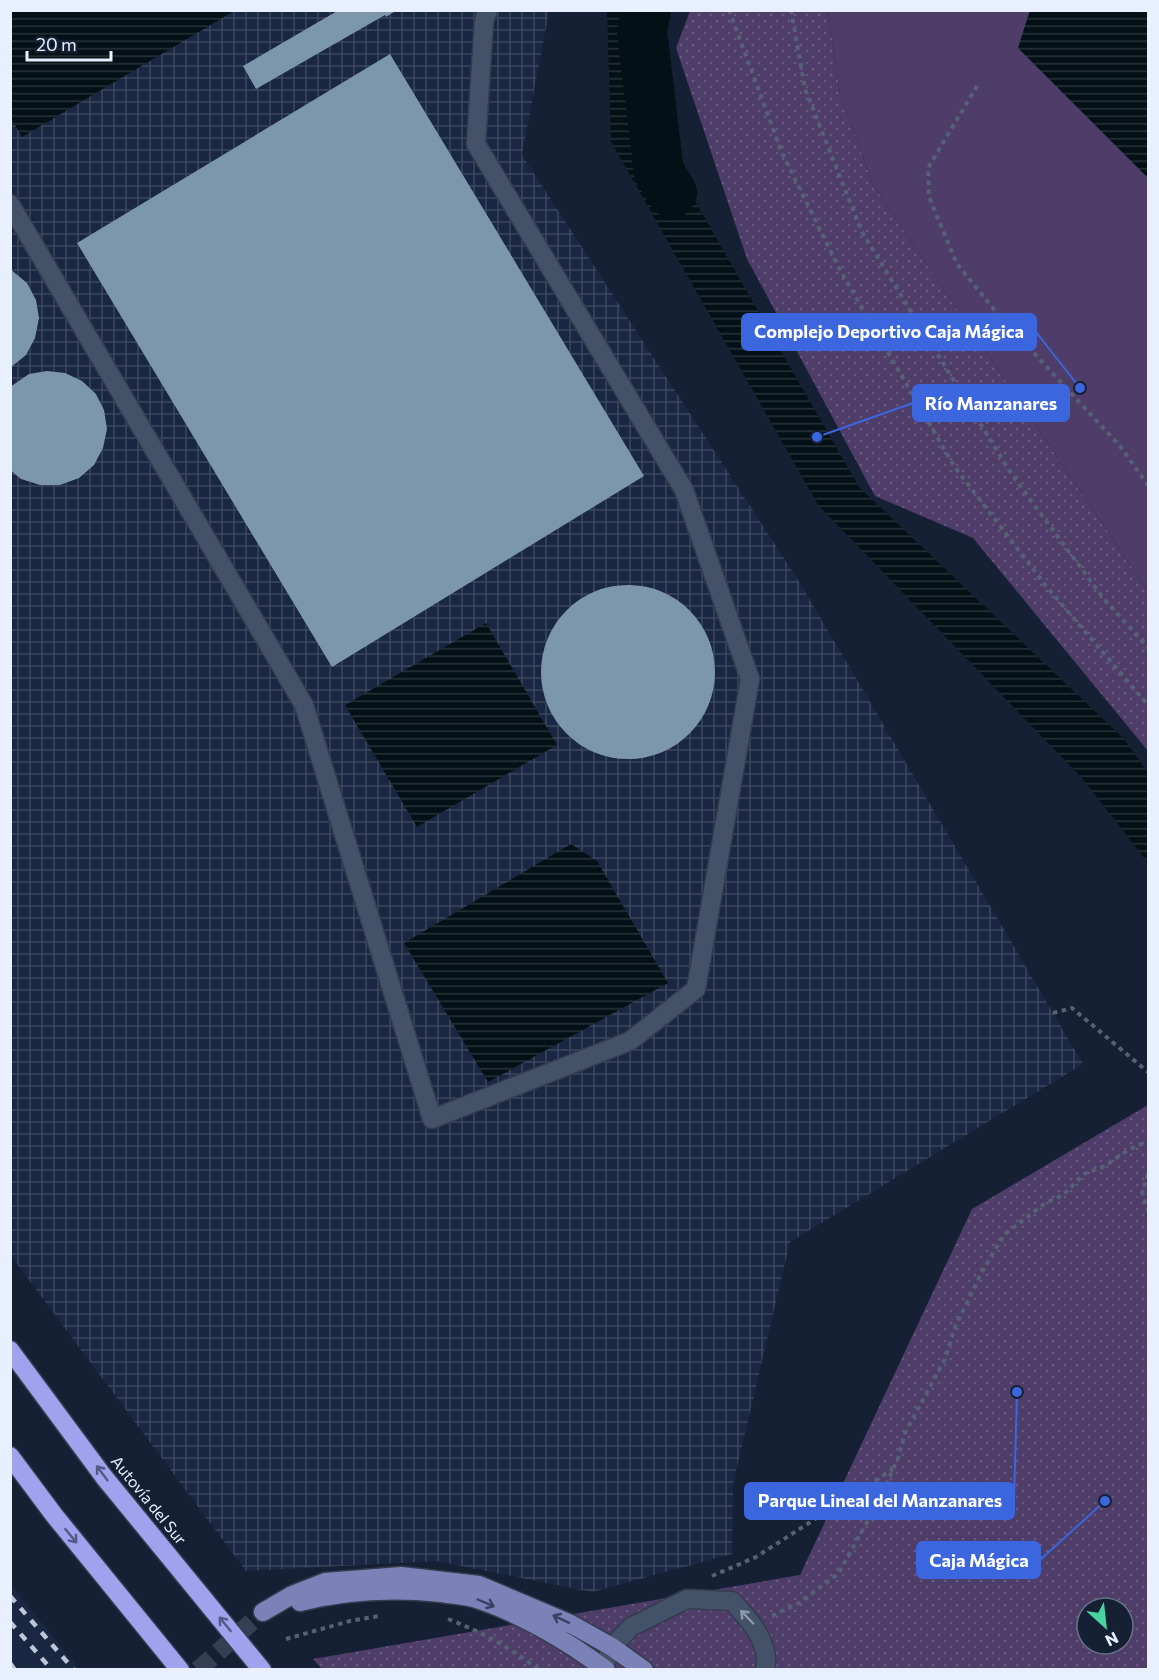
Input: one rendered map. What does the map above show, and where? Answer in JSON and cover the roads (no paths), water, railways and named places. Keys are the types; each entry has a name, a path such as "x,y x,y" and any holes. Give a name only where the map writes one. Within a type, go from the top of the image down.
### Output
{"highway":[{"name":"Autovía del Sur","path":"10,1350 104,1477 262,1670"},
{"path":"10,1456 54,1515 180,1670"}],"main road":[{"path":"604,1669 516,1616 471,1597 401,1589 328,1595 264,1612 292,1595 325,1582 401,1576 479,1585 544,1611 612,1647 644,1670"}],"street":[{"path":"10,204 304,705 432,1119 630,1041 696,989 750,679 684,490 476,144 484,21 488,10"},
{"path":"604,1669 612,1647 631,1626 687,1599 732,1601 754,1624 768,1659 765,1670"}],"waterway":[{"path":"646,10 642,32 659,172 672,193"}],"tunnel":[{"path":"198,1670 263,1612"}],"railway":[{"path":"10,1596 74,1670"},
{"path":"10,1622 52,1670"},
{"path":"10,1663 15,1670"}],"place":[{"name":"Complejo Deportivo Caja Mágica","path":"1080,388"},
{"name":"Río Manzanares","path":"817,437"},
{"name":"Parque Lineal del Manzanares","path":"1017,1392"},
{"name":"Caja Mágica","path":"1105,1501"}]}
